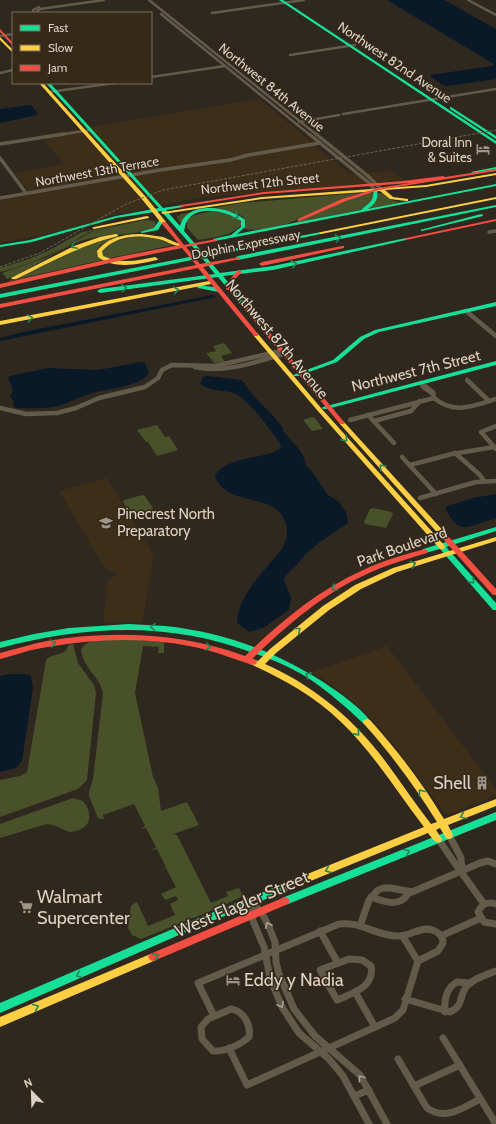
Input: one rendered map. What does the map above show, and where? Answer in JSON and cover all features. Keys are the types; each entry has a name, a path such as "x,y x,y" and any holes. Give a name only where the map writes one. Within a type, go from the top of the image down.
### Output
{"main road":[{"name":"Northwest 82nd Avenue","path":"286,1 496,143"},
{"path":"1,34 12,44"},
{"path":"1,34 12,50"},
{"name":"Northwest 87th Avenue","path":"42,84 53,91"},
{"name":"Northwest 87th Avenue","path":"49,84 53,91 160,213 182,246 219,290 278,354 300,374 496,593"},
{"name":"Northwest 82nd Avenue","path":"433,99 496,138"},
{"path":"266,230 303,218 360,194 454,178 496,169"},
{"name":"Northwest 12th Street","path":"160,213 223,198 376,187 496,169"},
{"name":"Northwest 12th Street","path":"376,187 396,188 450,183 496,174"},
{"path":"376,187 397,200 413,199 496,184"},
{"path":"209,252 496,184"},
{"path":"343,216 360,211 370,206 376,199 376,187"},
{"path":"396,188 394,191 395,196 413,199"},
{"path":"322,226 496,192"},
{"path":"357,225 496,192"},
{"name":"Northwest 12th Street","path":"0,246 30,241 110,219 188,209 280,194"},
{"name":"Dolphin Expressway","path":"0,296 209,252 496,198"},
{"path":"0,284 201,242 423,201"},
{"name":"Dolphin Expressway","path":"0,306 496,206"},
{"path":"173,222 178,213 188,209"},
{"path":"182,232 184,221 193,214 206,211 223,211 238,216 244,223 240,230 227,238"},
{"path":"16,302 198,279 257,268 422,230 496,211"},
{"path":"0,284 26,273 83,242 101,237 151,231 157,228 160,213"},
{"name":"Northwest 87th Avenue","path":"160,213 173,222 217,273 278,354 292,376 319,409 496,608"},
{"path":"362,233 488,213"},
{"path":"422,230 496,217"},
{"path":"200,268 217,273 315,260 496,220"},
{"path":"179,258 132,264 120,264 105,260 99,254 99,251 104,244 114,239 138,235 158,237 182,246"},
{"path":"229,289 233,278 237,274 257,268"},
{"path":"0,323 212,282 217,280 217,273"},
{"path":"190,287 219,290"},
{"path":"292,376 335,361 362,338 377,331 495,305"},
{"name":"Northwest 7th Street","path":"319,409 496,364"},
{"path":"400,500 410,498"},
{"name":"Park Boulevard","path":"246,659 255,650 323,596 342,583 368,570 393,561 496,529"},
{"name":"Park Boulevard","path":"260,664 268,655 336,600 358,586 380,576 496,539"},
{"path":"368,570 380,576"},
{"path":"0,644 36,635 70,630 102,626 135,626 175,629 191,632 227,640 268,655 302,672 340,697 363,717 381,737 443,824 449,835"},
{"path":"132,637 135,626"},
{"path":"154,638 168,635 175,629"},
{"path":"70,630 78,639"},
{"path":"170,640 177,635 191,632"},
{"path":"0,656 30,648 78,639 132,637 170,640 208,647 260,664 299,684 328,706 362,738 438,839"},
{"path":"328,706 340,697"},
{"name":"West Flagler Street","path":"0,1008 250,902 496,802"},
{"name":"West Flagler Street","path":"0,1022 251,916 496,816"}],"street":[{"path":"33,11 40,7 94,0"},
{"path":"38,11 104,0"},
{"path":"212,13 286,1 304,0"},
{"path":"468,0 496,15"},
{"name":"Northwest 84th Avenue","path":"147,1 319,143 376,187"},
{"path":"1,34 12,33"},
{"path":"290,55 353,45"},
{"path":"152,76 226,65"},
{"name":"Northwest 84th Avenue","path":"226,65 325,142 376,187"},
{"path":"0,73 12,70"},
{"path":"53,91 90,84"},
{"path":"53,91 107,84"},
{"path":"343,114 496,89"},
{"path":"277,108 282,108"},
{"path":"294,122 339,115"},
{"path":"0,144 87,130"},
{"name":"Northwest 13th Terrace","path":"0,198 197,164 230,160 325,142"},
{"path":"0,158 26,193"},
{"path":"489,232 496,230"},
{"path":"466,311 496,336"},
{"path":"0,408 16,413 33,415 64,412 99,398 145,387 156,380 162,370 168,366 181,364 201,369 218,369 278,354"},
{"path":"466,380 489,401"},
{"path":"421,383 423,387 442,405 457,409 496,399"},
{"path":"350,420 433,396"},
{"path":"374,421 411,411 420,401"},
{"path":"368,415 394,443"},
{"path":"495,448 482,434 482,431 496,426"},
{"path":"410,466 455,453 495,448"},
{"path":"455,453 478,473 484,481"},
{"path":"402,457 436,494"},
{"path":"420,498 484,481 496,481"},
{"path":"449,835 461,858 462,871"},
{"path":"438,839 448,851 454,862 462,871 484,904"},
{"path":"360,926 371,897 378,890 387,887 409,892 484,862 492,862 496,864"},
{"path":"371,897 395,903 404,901 408,898 409,892"},
{"path":"250,902 261,912 273,937 278,974 289,1000 304,1024 328,1048 360,1075 388,1124"},
{"path":"250,902 251,916 260,934 270,978 286,1014 299,1033 337,1068 369,1124"},
{"path":"496,904 491,902 484,904 478,912 481,918 487,923 496,924"},
{"path":"441,936 481,918"},
{"path":"214,1016 198,983 320,931 344,923 360,926 389,935 403,937 430,929 441,936 443,941 440,949 418,961 413,971 403,1010 398,1016 247,1085 230,1048"},
{"path":"320,931 338,963"},
{"path":"403,937 418,961"},
{"path":"355,959 362,960 371,966 372,971 369,982 362,989 355,992 337,1000 320,970 338,963 355,959"},
{"path":"405,999 445,1012 450,1012 460,1005 465,989 470,983 496,971"},
{"path":"445,1012 446,995 451,987 459,982 470,983"},
{"path":"355,992 375,1027"},
{"path":"234,1009 240,1012 248,1024 250,1033 249,1037 230,1048 216,1052 210,1049 204,1042 200,1032 201,1025 207,1019 234,1009"},
{"path":"443,1038 496,1124"},
{"path":"398,1059 427,1108 439,1115 451,1113 480,1099"},
{"path":"414,1086 460,1065"},
{"path":"354,1096 369,1090"}],"shaded area":[{"path":"260,99 350,174 393,171 404,180 198,198 111,216 62,231 0,243 0,200 31,195 15,173 64,164 40,135"},
{"name":"Pinecrest North Preparatory","path":"107,478 154,556 142,623 103,623 108,580 116,575 116,572 106,570 59,491"},
{"path":"387,646 496,789 496,795 450,814 444,813 397,749 370,717 343,693 312,672"}],"green space":[{"path":"359,193 303,218 273,228 258,230 244,229 246,222 243,217 237,213 215,209 187,215 180,223 177,218 178,215 178,217 181,214 241,203"},
{"path":"368,193 375,193 373,199 367,206 359,210 291,224 347,200"},
{"path":"378,193 382,193 391,200 404,203 365,211 377,198"},
{"path":"212,211 222,212 238,217 242,224 233,232 228,234 198,240 187,228 187,219 195,215"},
{"path":"145,220 155,221 156,227 128,234 81,241 63,249 17,275 7,279 2,273 47,257 91,232"},
{"path":"146,220 89,232 87,231"},
{"path":"87,231 88,233 63,248 33,262 1,272 0,271 0,268 48,251 82,232"},
{"path":"120,237 99,247 97,250 102,260 6,282 88,243"},
{"path":"131,237 152,237 173,245 106,259 103,257 101,250 109,243"},
{"path":"224,343 232,353 221,356 225,362 214,363 206,353 216,351 213,346"},
{"path":"314,417 323,429 312,431 303,420"},
{"path":"157,425 165,437 169,436 178,450 157,456 148,442 146,442 137,430"},
{"path":"142,495 145,496 153,508 151,510 133,515 130,514 123,502 124,500"},
{"path":"373,508 391,512 393,514 386,528 365,524 364,522 370,509"},
{"path":"132,639 164,642 164,653 158,653 159,647 143,646 135,693 153,777 158,788 161,811 187,802 199,825 173,834 177,835 211,903 228,896 226,892 239,888 243,896 218,908 141,939 132,935 128,928 131,906 137,902 148,926 175,915 170,904 178,900 176,896 165,900 161,894 176,887 166,868 161,870 166,867 157,849 151,850 156,847 146,828 141,829 145,826 134,804 103,815 104,819 102,819 98,818 89,796 93,779 103,693 98,682 85,663 81,650 84,645 96,640"},
{"path":"73,644 78,663 94,685 96,693 87,780 78,789 0,817 0,780 20,776 27,772 46,660 52,656 62,653 67,649 68,645"},
{"path":"73,798 83,801 89,812 88,822 82,829 69,832 47,824 0,838 0,824"}],"water":[{"path":"387,0 444,0 496,29 496,79 448,86 443,85 431,77 430,75 493,66 494,64"},
{"path":"31,105 38,114 37,115 0,123 0,109"},
{"path":"213,295 216,297 0,341 0,338 23,332"},
{"path":"141,362 145,363 149,373 138,382 130,385 96,392 62,405 52,407 15,408 13,406 14,402 10,396 13,390 8,378 10,376 48,368 98,370"},
{"path":"207,376 241,380 244,383 283,428 283,431 300,451 306,466 311,470 328,495 339,502 346,512 348,523 310,550 286,575 284,581 291,597 289,610 263,628 249,632 237,623 238,613 253,584 281,550 286,538 287,528 281,514 273,507 231,493 222,487 215,477 219,470 226,465 265,455 281,448 280,443 265,423 247,403 236,394 204,387 200,384 203,377"},
{"path":"496,494 496,518 468,527 463,527 456,524 445,507 473,498"},
{"path":"25,674 31,676 33,688 22,761 16,768 0,772 0,676"}],"railway":[{"path":"0,267 40,253 124,205 163,190 496,130"}],"traffic: fast":[{"path":"281,0 496,143"},
{"path":"49,84 182,231 243,304"},
{"path":"451,108 496,138"},
{"path":"473,172 496,168"},
{"path":"215,240 496,185"},
{"path":"363,210 375,199 375,190"},
{"path":"0,246 30,241 116,217 181,206"},
{"path":"238,258 496,206"},
{"path":"182,231 185,220 192,214 199,211 214,209 223,210 243,220 243,227 233,235"},
{"path":"422,230 481,215"},
{"path":"142,232 156,229 162,220"},
{"path":"0,296 321,233"},
{"path":"100,291 273,268 406,239"},
{"path":"200,287 219,290"},
{"path":"296,375 335,361 362,338 377,331 496,304"},
{"path":"325,408 496,363"},
{"path":"425,551 496,529"},
{"path":"442,547 496,608"},
{"path":"0,645 46,634 92,628 129,627 166,629 204,635 240,645 276,658 309,676 340,697 367,722"},
{"path":"285,901 496,816"},
{"path":"0,1008 192,925 288,886"}],"traffic: slow":[{"path":"0,38 12,51"},
{"path":"42,84 143,197 164,223"},
{"path":"163,213 262,198 426,186 496,174"},
{"path":"382,190 392,198 406,200"},
{"path":"321,233 496,198"},
{"path":"94,228 147,217"},
{"path":"14,278 76,247 116,235"},
{"path":"155,259 134,263 121,263 101,257 99,251 104,245 111,241 134,235 158,237 182,246"},
{"path":"0,323 209,283"},
{"path":"256,335 319,409 442,547"},
{"path":"342,423 445,537"},
{"path":"260,664 273,651 326,608 358,587 395,570 496,539"},
{"path":"253,662 281,675 307,691 343,719 366,743 438,839"},
{"path":"367,722 390,748 411,776 449,835"},
{"path":"288,886 496,802"},
{"path":"0,1022 153,957"}],"traffic: jam":[{"path":"0,30 12,44"},
{"path":"300,220 344,200 378,189 496,170"},
{"path":"181,206 264,193 403,182 443,177"},
{"path":"406,239 496,220"},
{"path":"164,223 256,335"},
{"path":"0,286 123,258 215,240"},
{"path":"262,264 342,247"},
{"path":"0,306 238,258"},
{"path":"229,289 233,279 239,272"},
{"path":"243,304 342,423"},
{"path":"445,537 496,593"},
{"path":"247,659 271,636 299,613 342,584 372,568 425,551"},
{"path":"0,656 47,644 99,638 125,638 152,639 203,646 253,662"},
{"path":"153,957 285,901"}],"place":[{"name":"Doral Inn & Suites","path":"483,149"},
{"name":"Pinecrest North Preparatory","path":"106,523"},
{"name":"Shell","path":"482,783"},
{"name":"Walmart Supercenter","path":"26,907"},
{"name":"Eddy y Nadia","path":"233,980"}]}
